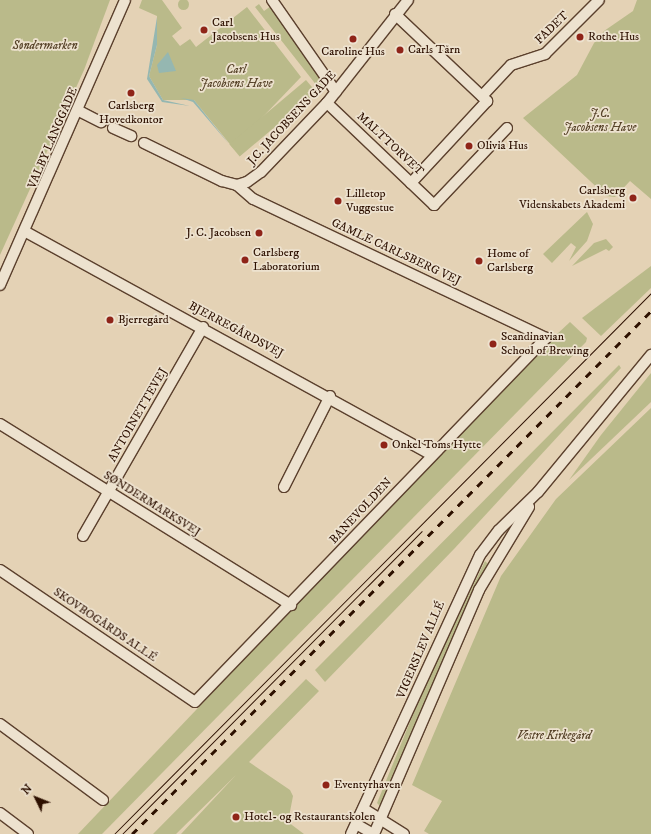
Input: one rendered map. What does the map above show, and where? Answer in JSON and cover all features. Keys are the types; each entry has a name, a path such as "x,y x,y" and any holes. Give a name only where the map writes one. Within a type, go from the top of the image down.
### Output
{"street":[{"name":"VALBY LANGGADE","path":"0,286 26,232 79,111 125,0"},
{"path":"272,0 336,92"},
{"name":"J.C. JACOBSENS GADE","path":"237,185 262,172 327,103 395,14 408,0"},
{"name":"FADET","path":"411,183 485,99 510,65 545,54 599,0"},
{"path":"395,14 485,99"},
{"name":"MALTTORVET","path":"327,103 434,205 507,128"},
{"path":"79,111 100,122"},
{"path":"113,128 131,136"},
{"path":"144,143 237,185"},
{"name":"GAMLE CARLSBERG VEJ","path":"237,185 253,199 546,338"},
{"name":"BJERREGÅRDSVEJ","path":"26,232 330,396 431,455"},
{"name":"ANTOINETTEVEJ","path":"83,536 203,328"},
{"name":"BANEVOLDEN","path":"195,702 291,605 431,455 546,338"},
{"name":"VIGERSLEV ALLÉ","path":"351,834 364,809 468,576 490,540 538,492 651,355"},
{"path":"284,487 330,396"},
{"name":"SØNDERMARKSVEJ","path":"0,424 291,605"},
{"name":"VIGERSLEV ALLÉ","path":"374,834 479,590 538,492"},
{"name":"SKOVBOGÅRDS ALLÉ","path":"0,570 195,702"},
{"path":"0,724 103,800"},
{"path":"364,809 404,834"},
{"path":"0,813 28,834"},
{"path":"356,824 374,834"}],"green space":[{"path":"183,-2 187,0 189,4 187,8 183,10 179,8 177,4 179,0"},
{"name":"Søndermarken","path":"0,0 110,0 84,70 0,255"},
{"name":"Carl Jacobsens Have","path":"142,0 162,0 182,28 172,36 180,46 190,39 196,47 247,7 301,77 233,148 194,100 163,100 149,76 157,45 157,16 139,8"},
{"name":"J.C. Jacobsens Have","path":"637,0 651,0 651,199 630,181 615,197 606,196 523,118 577,75 594,43 604,31 633,11"},
{"path":"259,4 264,11 271,6 326,84 321,91 255,7"},
{"path":"306,80 316,92 240,157 229,144"},
{"path":"587,212 593,224 587,241 569,261 576,247 571,243 552,263 543,254"},
{"path":"606,239 613,247 609,251 606,249 572,266 594,243"},
{"path":"651,266 651,288 601,336 582,318"},
{"path":"570,322 587,338 586,342 102,834 78,834 527,362"},
{"path":"619,365 621,368 454,549 325,682 315,670"},
{"path":"651,373 651,402 569,480 601,435"},
{"name":"Vestre Kirkegård","path":"651,408 651,834 429,834 424,831 442,801 412,785 501,576 556,499"},
{"path":"485,561 488,564 381,807 377,803 423,690"},
{"path":"306,679 319,691 249,762 290,790 293,796 288,822 304,834 181,834 236,775 176,834 153,834"}],"water":[{"path":"157,17 157,45 149,76 163,100 190,106 162,102 147,79"},
{"path":"168,52 176,71 159,73 157,65"},
{"path":"181,98 194,100 229,144 193,102"}],"tram line":[{"path":"114,834 651,293"},
{"path":"122,834 422,531"}],"railway":[{"path":"132,834 651,311"}],"place":[{"name":"Carl Jacobsens Hus","path":"204,30"},
{"name":"Rothe Hus","path":"580,37"},
{"name":"Caroline Hus","path":"353,39"},
{"name":"Carls Tårn","path":"400,50"},
{"name":"Carlsberg Hovedkontor","path":"131,93"},
{"name":"Olivia Hus","path":"469,146"},
{"name":"Carlsberg Videnskabets Akademi","path":"633,198"},
{"name":"Lilletop Vuggestue","path":"338,201"},
{"name":"J. C. Jacobsen","path":"259,233"},
{"name":"Carlsberg Laboratorium","path":"245,260"},
{"name":"Home of Carlsberg","path":"479,261"},
{"name":"Bjerregård","path":"110,320"},
{"name":"Scandinavian School of Brewing","path":"493,344"},
{"name":"Onkel Toms Hytte","path":"384,445"},
{"name":"Eventyrhaven","path":"326,785"},
{"name":"Hotel- og Restaurantskolen","path":"236,817"}]}
